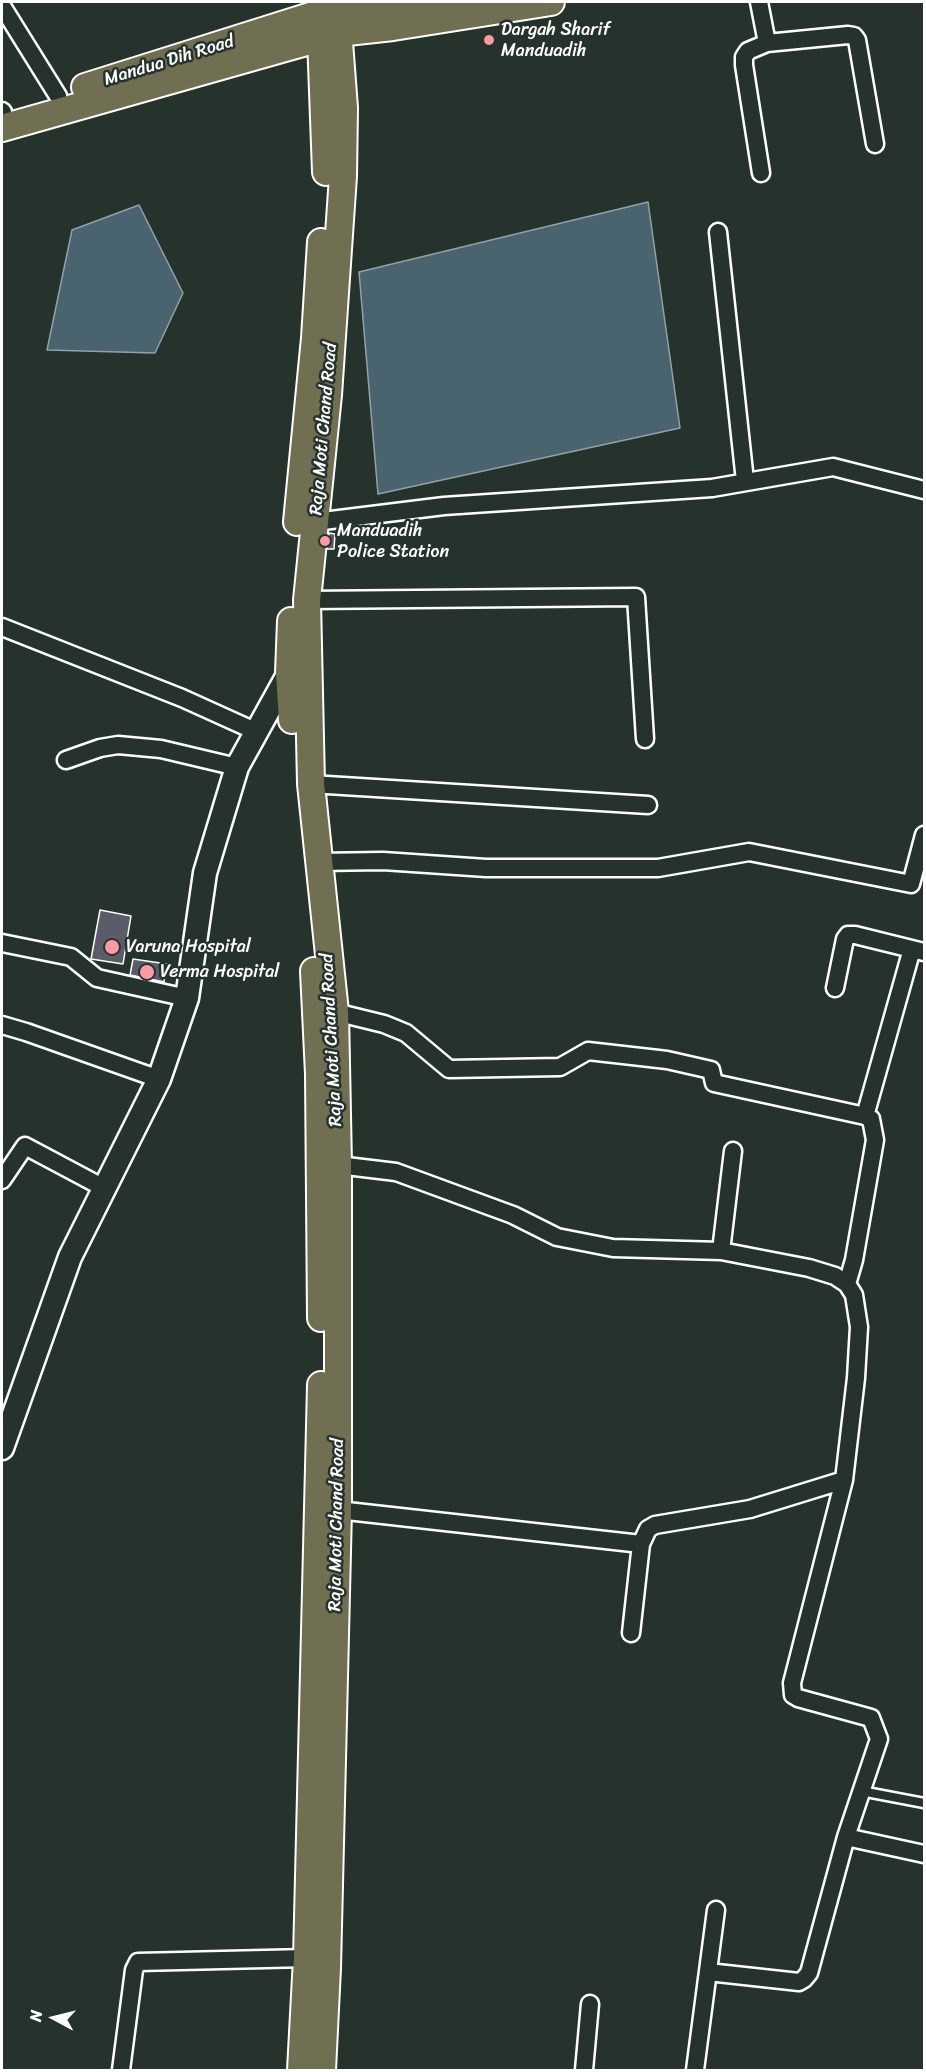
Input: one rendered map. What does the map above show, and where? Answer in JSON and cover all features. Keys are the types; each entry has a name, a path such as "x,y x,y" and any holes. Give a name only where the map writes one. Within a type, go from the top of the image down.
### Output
{"main road":[{"path":"328,16 458,2"},
{"path":"328,16 393,27 551,2"},
{"path":"301,2070 308,1958 321,1390 319,1074 315,981 299,832 299,665 292,587 315,338 327,163 328,16"},
{"name":"Mandua Dih Road","path":"2,116 58,96 328,16"},
{"name":"Mandua Dih Road","path":"2,116 328,16"},
{"name":"Raja Moti Chand Road","path":"322,2070 327,1968 338,1510 338,1165 334,1012 299,665 328,395 343,177 343,73 328,16"}],"street":[{"path":"759,2 767,44"},
{"path":"2,6 58,96"},
{"path":"761,173 744,57 748,51 767,44 854,36 857,40 875,144"},
{"path":"718,232 745,481"},
{"path":"315,522 444,506 712,488 832,467 924,490"},
{"path":"307,600 636,597 645,739"},
{"path":"2,627 182,698 255,731"},
{"path":"2,1448 70,1257 159,1078 187,998 205,873 237,767 255,731 299,665"},
{"path":"66,760 100,748 118,745 161,749 237,767"},
{"path":"311,784 648,805"},
{"path":"318,862 383,861 486,868 658,868 749,852 911,884 924,835"},
{"path":"835,988 845,939 848,935 918,951 865,1116"},
{"path":"2,943 71,957 97,978 187,998"},
{"path":"334,1012 384,1024 406,1033 448,1069 560,1067 588,1051 667,1060 711,1070 714,1083 871,1119 875,1140 854,1260 847,1284"},
{"path":"2,1025 159,1078"},
{"path":"2,1180 25,1146 104,1188"},
{"path":"721,1251 733,1151"},
{"path":"338,1165 396,1172 513,1215 557,1237 612,1248 721,1251 809,1268 835,1276 847,1284 854,1295 859,1327 856,1378 844,1480 792,1683 793,1695 798,1698 871,1718 879,1739 846,1837 809,1973 799,1982 708,1972"},
{"path":"631,1633 641,1544 648,1529 656,1525 750,1509 844,1480"},
{"path":"338,1510 641,1544"},
{"path":"846,1837 924,1854"},
{"path":"695,2070 716,1910"},
{"path":"121,2070 134,1970 138,1962 308,1958"},
{"path":"585,2070 590,2004"}],"lane":[{"path":"861,1791 924,1803"}],"water":[{"path":"648,202 680,428 378,494 359,272"},
{"path":"139,205 183,293 155,353 47,350 72,230"}],"building":[{"path":"329,533 335,534 334,549 327,549"},
{"path":"100,910 131,916 123,964 91,959"},
{"path":"133,959 167,964 164,982 130,975"}],"place":[{"name":"Dargah Sharif Manduadih","path":"489,40"},
{"name":"Manduadih Police Station","path":"325,541"},
{"name":"Varuna Hospital","path":"112,947"},
{"name":"Verma Hospital","path":"147,972"}]}
